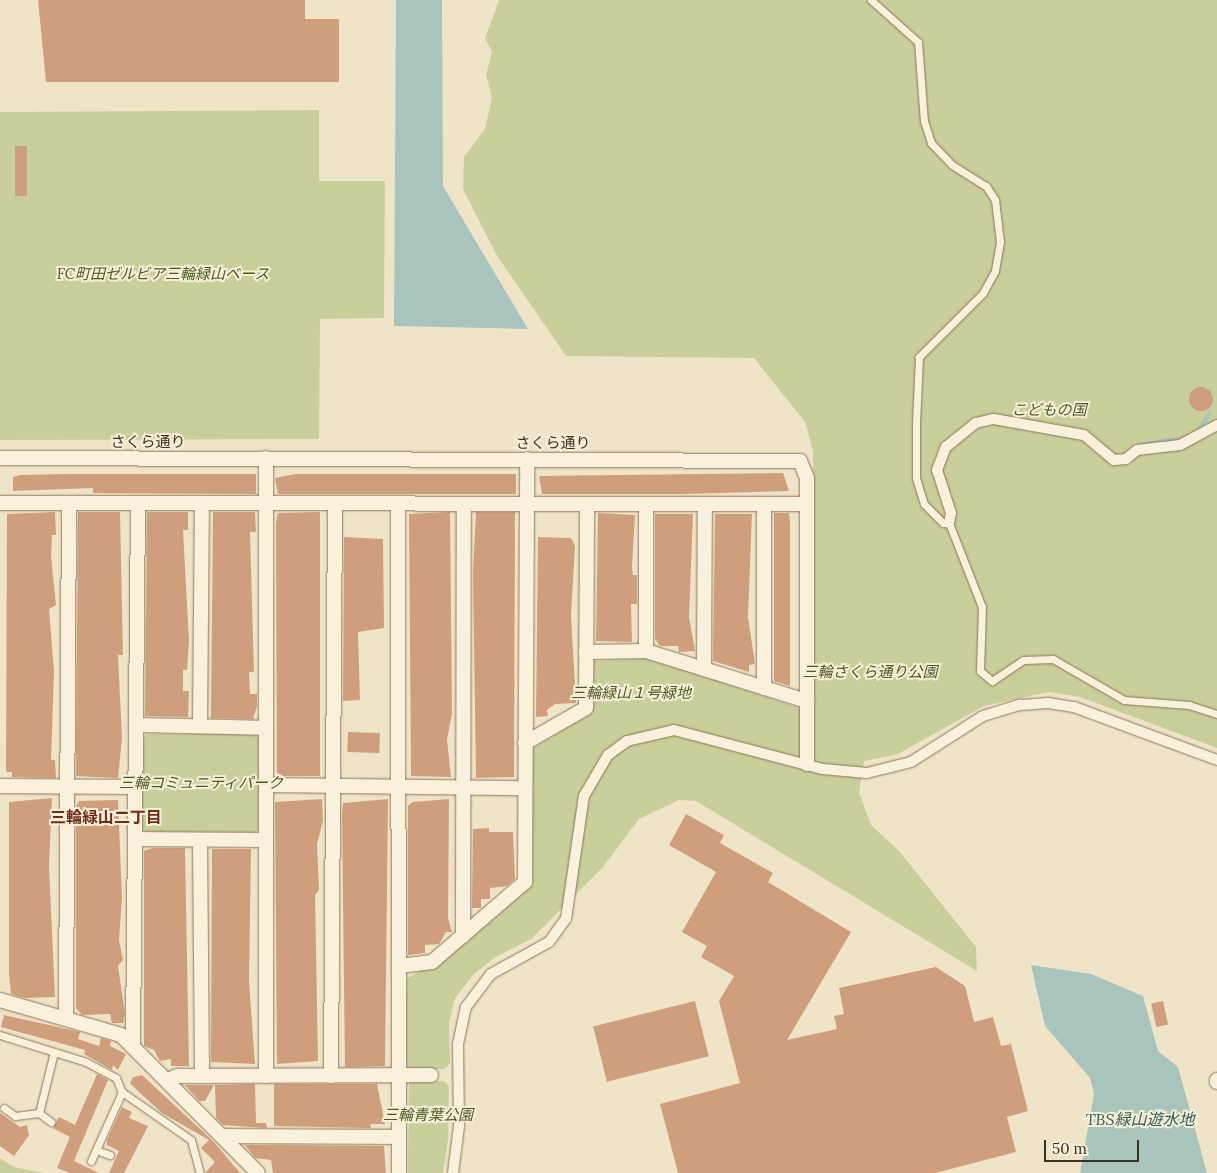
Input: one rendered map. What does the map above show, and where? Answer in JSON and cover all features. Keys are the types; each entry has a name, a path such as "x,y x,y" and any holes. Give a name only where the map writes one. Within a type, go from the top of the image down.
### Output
{"street":[{"path":"949,523 937,470 946,447 976,423 994,419 1084,435 1114,460 1126,459 1137,450 1180,445 1217,425"},
{"name":"さくら通り","path":"0,458 794,460 807,472 807,764"},
{"path":"266,458 266,1076"},
{"path":"399,966 432,962 525,882 527,459"},
{"path":"0,502 807,504"},
{"path":"66,1017 69,503"},
{"path":"133,1043 138,503"},
{"path":"200,726 202,503"},
{"path":"331,1076 335,504"},
{"path":"398,504 399,1173"},
{"path":"463,936 464,504"},
{"path":"525,743 586,708 588,504"},
{"path":"646,504 646,651"},
{"path":"704,669 705,504"},
{"path":"764,504 764,688"},
{"path":"586,652 646,651 807,701"},
{"path":"453,1173 459,1126 458,1044 466,1007 491,974 549,942 566,919 584,796 608,755 627,741 674,730 837,772 887,771 911,762 983,716 1020,705 1048,703 1074,707 1217,760"},
{"path":"136,725 266,728"},
{"path":"0,786 135,787"},
{"path":"266,786 526,788"},
{"path":"134,839 266,840"},
{"path":"200,840 202,1075"},
{"path":"0,1000 66,1017 133,1043 258,1173"},
{"path":"167,1080 202,1075 431,1075"},
{"path":"222,1136 399,1137"}],"lane":[{"path":"871,0 918,42 924,120 931,143 952,165 986,186 997,214 1000,242 995,271 983,293 919,357 916,478 924,504 943,523 949,523 982,607 979,660 985,677 1001,679 1024,660 1041,657 1062,663 1124,700 1189,705 1217,714"},
{"path":"0,1035 54,1052 116,1078 122,1092 191,1140 200,1173"},
{"path":"39,1114 54,1052"},
{"path":"91,1161 122,1092"},
{"path":"4,1108 15,1116 39,1114 51,1122"},
{"path":"96,1150 110,1156"}],"green space":[{"path":"499,0 1217,0 1217,748 1080,697 1048,692 984,706 898,754 864,761 859,792 871,825 900,852 976,947 977,971 696,801 679,800 639,819 603,867 531,939 494,958 473,975 455,998 449,1023 450,1063 445,1069 410,1069 404,1061 407,978 450,955 532,883 532,749 591,712 594,661 649,658 812,712 813,451 805,422 754,358 566,356 496,254 463,189 464,157 485,129 492,98 486,75 492,52 485,38"},
{"name":"FC町田ゼルビア三輪緑山ベース","path":"319,110 319,181 385,181 384,318 320,319 319,439 0,440 0,112"},
{"name":"三輪コミュニティパーク","path":"147,734 254,734 260,738 259,828 254,833 146,833 142,828 142,739"},
{"name":"三輪青葉公園","path":"444,1081 449,1087 448,1140 443,1173 408,1173 409,1082"},
{"path":"0,1158 14,1167 44,1173 0,1173"}],"water":[{"path":"396,0 442,0 443,186 528,329 394,326"},
{"name":"TBS緑山遊水地","path":"1031,965 1091,974 1143,996 1158,1051 1178,1067 1207,1173 1080,1173 1094,1094 1090,1078 1045,1026"}],"building":[{"path":"38,0 305,0 305,19 339,19 339,82 46,82"},
{"path":"15,146 27,146 27,196 15,196"},
{"path":"1201,387 1210,390 1213,399 1210,408 1201,411 1192,408 1189,399 1192,390"},
{"path":"783,473 789,491 684,494 542,494 539,476"},
{"path":"256,474 256,494 93,493 93,488 13,491 13,477 20,475"},
{"path":"296,474 516,474 516,494 278,494 275,478"},
{"path":"55,512 56,535 52,535 51,556 56,605 49,609 54,672 51,760 55,760 56,778 12,777 12,772 6,772 7,514"},
{"path":"78,512 120,512 123,655 118,655 122,738 118,778 76,776"},
{"path":"147,512 188,512 188,530 183,530 189,641 187,670 183,670 183,691 189,691 188,717 145,716"},
{"path":"213,512 255,512 256,532 250,532 254,672 249,672 250,694 257,694 257,706 253,719 211,718"},
{"path":"320,512 320,776 277,776 276,523 278,513"},
{"path":"450,512 452,713 447,740 451,777 411,776 409,514"},
{"path":"476,512 515,512 514,777 476,778 473,573"},
{"path":"598,513 635,515 632,567 633,575 637,575 637,604 631,604 632,642 596,641"},
{"path":"774,513 789,513 790,686 774,681"},
{"path":"655,514 693,514 689,617 695,651 679,652 678,646 660,646 655,639"},
{"path":"715,514 752,514 748,617 755,664 749,665 749,672 713,661"},
{"path":"344,537 383,539 384,628 358,632 360,700 343,701"},
{"path":"538,537 571,538 575,546 571,615 576,703 555,704 547,710 548,716 536,717"},
{"path":"348,732 380,733 379,753 347,752"},
{"path":"52,798 49,866 55,997 25,998 11,994 9,974 9,802"},
{"path":"322,799 323,821 317,844 319,890 315,895 318,1061 277,1064 275,802"},
{"path":"388,799 385,1066 345,1067 343,803"},
{"path":"449,799 448,918 452,932 446,932 439,944 425,945 425,953 408,955 408,806 413,802"},
{"path":"118,800 122,898 119,940 123,960 118,966 125,1014 123,1023 112,1023 110,1014 82,1015 76,1008 76,807 79,801"},
{"path":"686,814 724,835 720,843 773,873 768,882 851,932 787,1040 837,1029 834,1016 844,1014 839,988 936,967 965,986 974,1022 993,1017 1001,1046 1011,1044 1028,1111 1007,1117 1016,1152 935,1173 678,1173 660,1104 740,1083 719,1001 734,976 701,957 707,946 682,932 716,872 669,845"},
{"path":"489,828 489,832 513,832 515,879 507,886 490,888 490,899 481,899 481,908 472,908 473,829"},
{"path":"153,848 185,848 189,1066 171,1066 171,1059 160,1061 154,1050 144,1046 144,851"},
{"path":"212,849 251,849 249,981 255,1064 211,1062"},
{"path":"695,1001 709,1056 607,1082 593,1026"},
{"path":"1163,1001 1168,1024 1156,1027 1151,1003"},
{"path":"4,1015 80,1032 78,1039 99,1046 101,1038 111,1041 110,1046 126,1054 118,1070 113,1065 112,1070 84,1054 85,1050 1,1027"},
{"path":"97,1074 108,1080 74,1161 99,1173 70,1173 57,1168 70,1137 53,1128 59,1117 75,1125"},
{"path":"142,1075 213,1141 240,1173 205,1173 215,1162 201,1148 209,1140 162,1113 130,1083 133,1077"},
{"path":"255,1084 256,1123 266,1123 267,1128 223,1125 216,1118 215,1085"},
{"path":"274,1084 377,1084 385,1124 370,1124 371,1128 274,1126"},
{"path":"185,1085 214,1085 205,1101 199,1101"},
{"path":"122,1107 132,1112 129,1118 148,1126 124,1173 109,1173 119,1151 107,1145 107,1140"},
{"path":"0,1113 20,1127 27,1125 29,1135 14,1156 0,1146"},
{"path":"245,1145 384,1146 386,1173 273,1173 271,1160 255,1158"}],"waterway":[{"path":"1197,432 1210,413"},
{"path":"1139,445 1183,438"}],"district":[{"name":"三輪緑山二丁目","path":"106,817"}],"park label":[{"name":"こどもの国","path":"1049,410"},
{"name":"三輪さくら通り公園","path":"870,672"},
{"name":"三輪緑山１号緑地","path":"631,693"}]}
